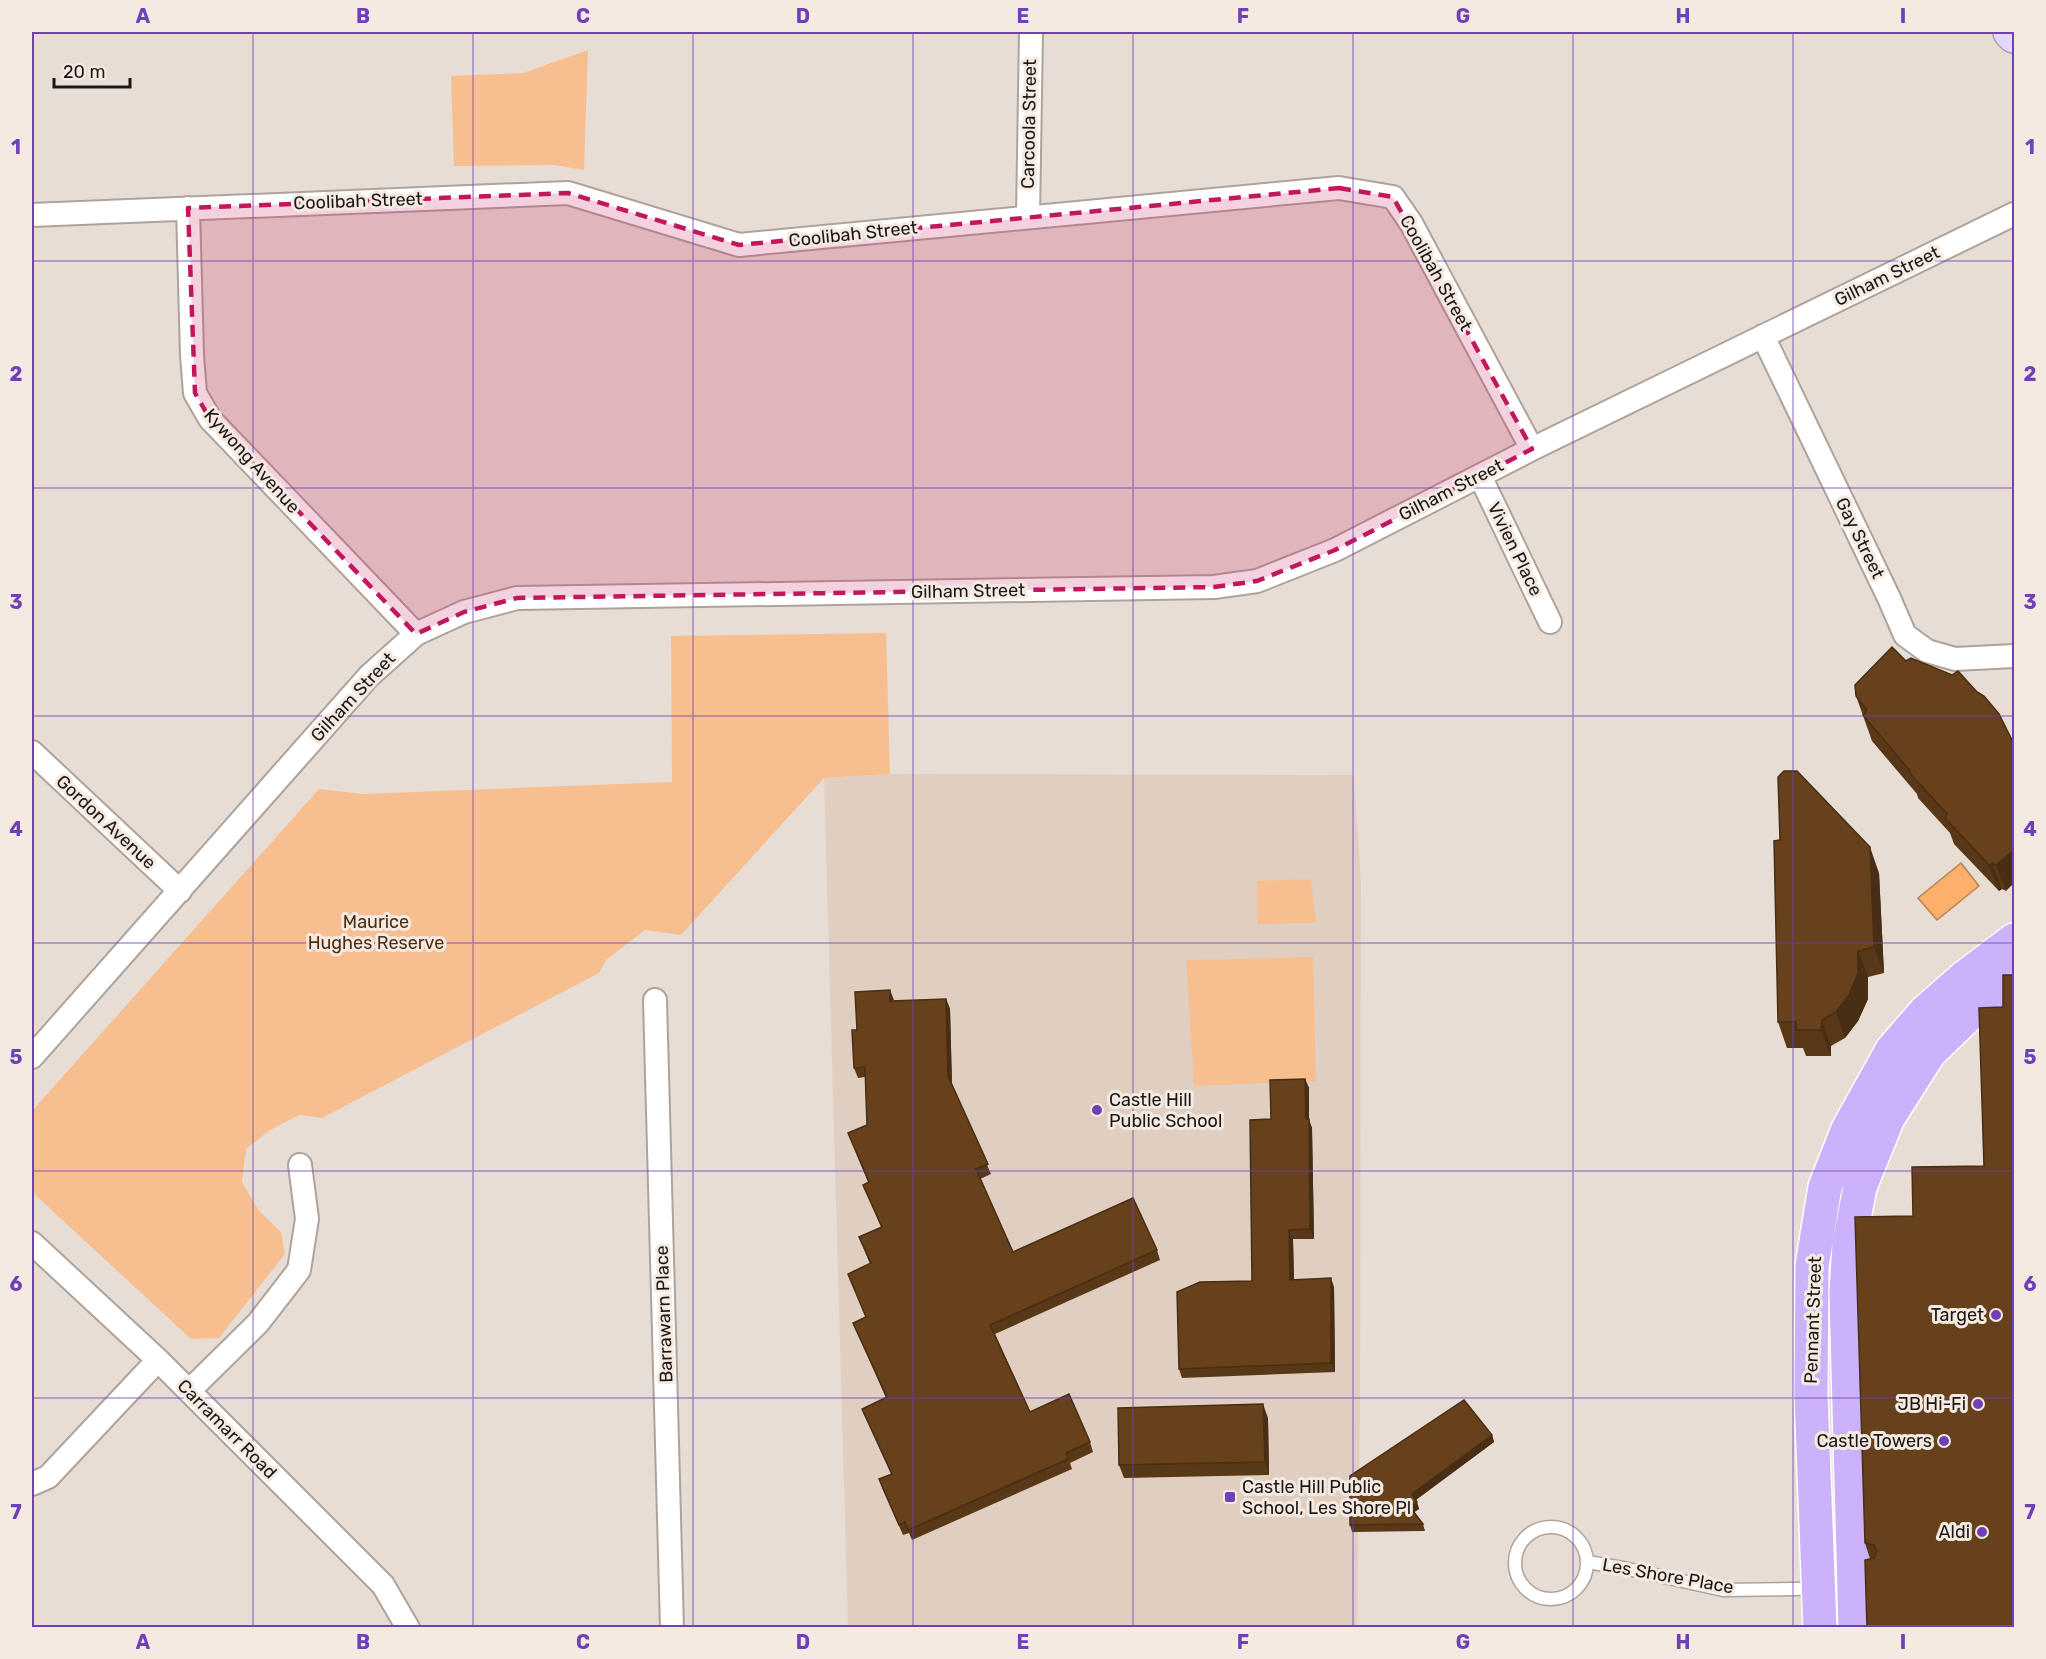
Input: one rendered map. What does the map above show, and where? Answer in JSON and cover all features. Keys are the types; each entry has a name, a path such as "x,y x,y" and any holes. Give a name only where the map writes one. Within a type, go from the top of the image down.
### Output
{"main road":[{"name":"Pennant Street","path":"1820,1628 1811,1395 1812,1266 1825,1187 1848,1129 1892,1050 1925,1011 2014,940"},
{"name":"Pennant Street","path":"1855,1628 1859,1588 1846,1293 1849,1244 1860,1187 1888,1118 1930,1052 1984,1000 2014,979"}],"street":[{"name":"Carcoola Street","path":"1028,217 1031,32"},
{"path":"2010,32 2014,36"},
{"name":"Coolibah Street","path":"32,215 568,193 740,245 1339,188 1393,197 1411,223 1532,449"},
{"name":"Kywong Avenue","path":"188,208 195,393 210,418 416,634"},
{"name":"Gilham Street","path":"32,1057 369,676 416,634 464,612 517,598 1214,587 1257,581 1335,550 1532,449 2014,214"},
{"name":"Gay Street","path":"1763,336 1905,635 1927,651 1955,660 2014,656"},
{"name":"Vivien Place","path":"1480,476 1550,622"},
{"name":"Gordon Avenue","path":"32,752 180,891"},
{"name":"Barrawarn Place","path":"655,1000 672,1628"},
{"path":"189,1391 258,1323 299,1270 308,1219 300,1165"},
{"name":"Carramarr Road","path":"32,1243 158,1360 384,1585 408,1628"},
{"path":"32,1484 48,1477 158,1360"}],"lane":[{"path":"1551,1527 1562,1528 1573,1533 1581,1541 1588,1562 1586,1575 1580,1586 1570,1594 1552,1599 1533,1595 1524,1587 1517,1576 1515,1563 1522,1542 1540,1528 1551,1527"},
{"name":"Les Shore Place","path":"1588,1562 1723,1590 1859,1588"}],"highlighted area":[{"path":"1339,188 1393,197 1532,449 1335,550 1257,581 1214,587 517,598 464,612 416,634 210,419 195,393 188,208 568,193 739,245"}],"shaded area":[{"name":"Castle Hill Public School","path":"890,774 1354,775 1361,882 1360,1406 1357,1627 848,1627 824,778"},
{"path":"1961,863 1979,886 1937,920 1918,898"}],"green space":[{"path":"588,50 584,170 555,165 454,166 451,76 523,73"},
{"name":"Maurice Hughes Reserve","path":"886,633 890,774 824,778 681,935 645,930 606,960 599,973 322,1118 299,1115 270,1130 246,1149 242,1182 259,1211 281,1232 285,1254 219,1338 191,1339 32,1192 32,1111 319,789 363,794 672,782 671,636"},
{"path":"1311,879 1316,923 1257,924 1257,881"},
{"path":"1313,957 1316,1081 1194,1086 1186,960"}],"building":[{"path":"1892,647 1906,661 1911,658 1952,675 1958,671 1999,714 2013,742 2014,850 1996,865 1992,863 1989,865 1945,818 1947,814 1909,772 1863,715 1867,710 1856,696 1855,685"},
{"path":"1784,771 1797,771 1870,847 1874,947 1858,951 1858,973 1849,995 1836,1012 1822,1020 1821,1030 1796,1030 1796,1022 1778,1022 1774,841 1780,840 1778,777"},
{"name":"Castle Towers","path":"2003,975 2014,975 2014,1628 1867,1628 1865,1560 1874,1558 1877,1551 1874,1545 1865,1543 1855,1217 1913,1216 1912,1167 1984,1166 1979,1008 2003,1007"},
{"path":"890,990 890,1001 946,999 948,1076 988,1164 976,1169 1013,1252 1133,1198 1157,1250 990,1325 1030,1412 1069,1394 1090,1442 1066,1453 1068,1459 908,1530 905,1522 899,1525 879,1479 892,1474 862,1409 887,1397 853,1323 866,1317 848,1274 871,1263 859,1237 882,1227 863,1185 869,1182 848,1133 867,1125 865,1067 854,1068 852,1030 857,1030 855,992"},
{"path":"1305,1079 1306,1119 1309,1119 1310,1229 1289,1230 1290,1280 1331,1278 1331,1363 1179,1369 1177,1292 1200,1282 1252,1281 1250,1120 1271,1119 1270,1080"},
{"path":"1464,1400 1492,1435 1412,1494 1417,1502 1410,1507 1423,1524 1350,1525 1350,1476"},
{"path":"1263,1404 1265,1462 1119,1465 1118,1408"}],"place":[{"name":"Castle Hill Public School","path":"1097,1110"},
{"name":"Target","path":"1996,1315"},
{"name":"JB Hi-Fi","path":"1978,1404"},
{"name":"Castle Towers","path":"1944,1441"},
{"name":"Castle Hill Public School, Les Shore Pl","path":"1230,1497"},
{"name":"Aldi","path":"1982,1532"}]}
